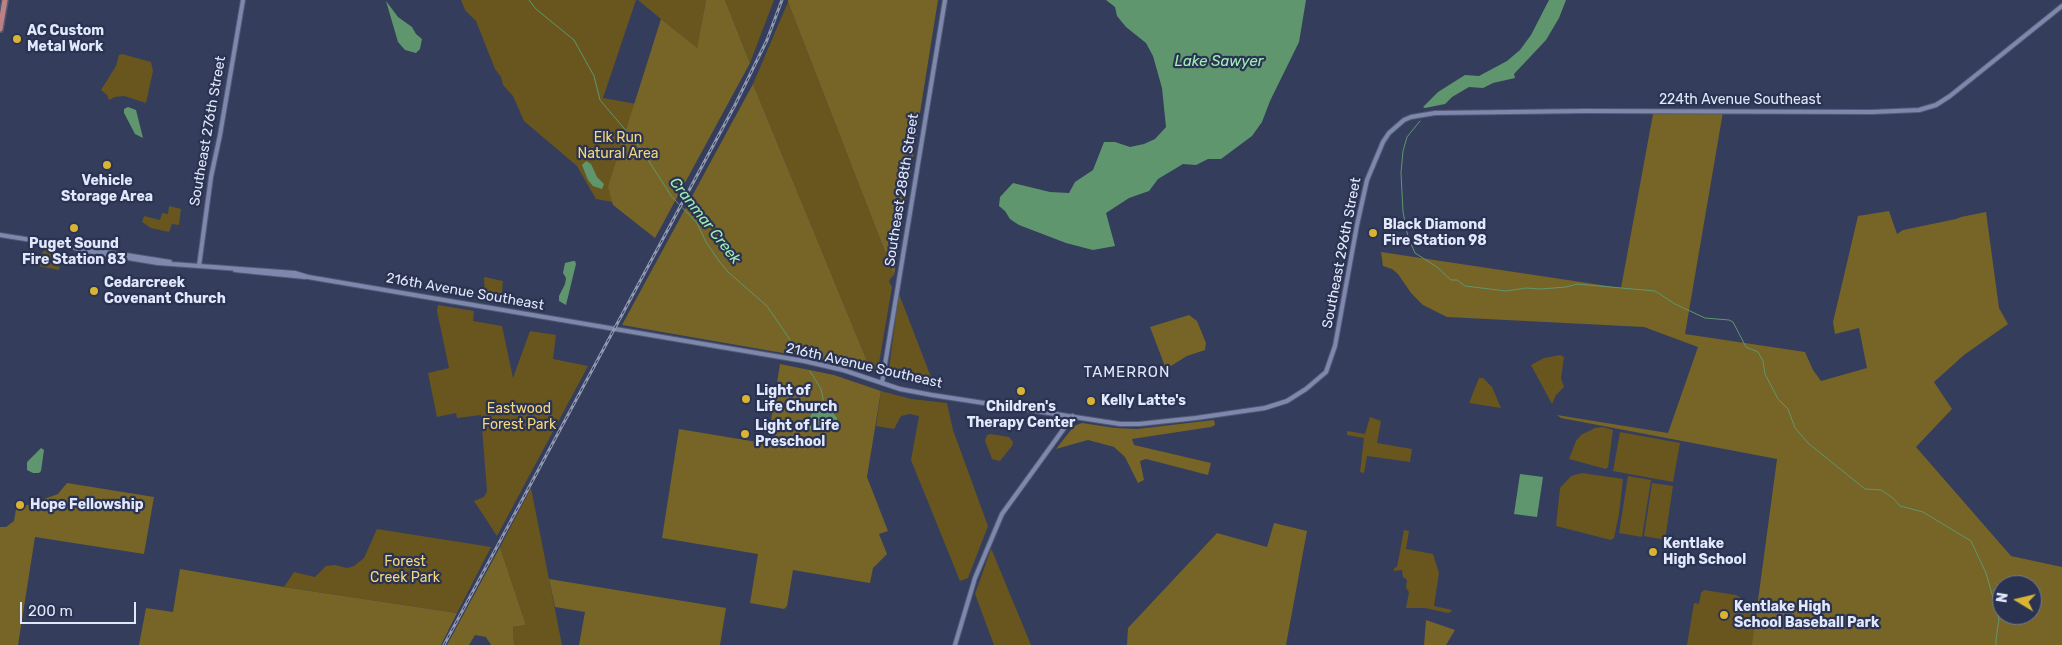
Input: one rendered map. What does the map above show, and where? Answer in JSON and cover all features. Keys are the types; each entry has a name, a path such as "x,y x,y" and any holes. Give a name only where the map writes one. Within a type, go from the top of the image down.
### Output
{"main road":[{"path":"0,29 5,0"}],"street":[{"name":"Southeast 276th Street","path":"199,266 211,177 222,127 244,0"},
{"name":"Southeast 288th Street","path":"882,383 945,0"},
{"name":"224th Avenue Southeast","path":"1389,133 1404,120 1435,113 1584,111 1872,112 1919,110 1936,105 1950,96 2062,6"},
{"name":"Southeast 296th Street","path":"1320,378 1330,362 1335,346 1367,180 1375,158 1389,133"},
{"name":"216th Avenue Southeast","path":"0,235 156,258 174,264 295,273 308,277 804,361 843,370 900,389 932,395 1120,424 1139,424 1256,409 1287,401 1320,378"},
{"path":"1054,413 1063,423 1061,434"},
{"path":"955,645 976,578 1002,514 1073,416"}],"green space":[{"name":"Elk Run Natural Area","path":"461,0 636,0 603,98 670,110 653,209 596,199 577,166 524,121 513,96 503,85 501,77 495,69 476,21 465,10"},
{"path":"638,0 706,0 697,49 661,19"},
{"path":"725,0 774,0 750,63"},
{"path":"788,2 894,275 889,282 892,287 878,369 872,373 753,84"},
{"path":"122,54 151,62 153,71 146,103 124,96 109,100 107,95 101,90 116,66 119,55"},
{"path":"169,206 181,209 179,225 172,224 169,232 151,228 142,222 144,216 160,220 162,213 168,214"},
{"path":"47,249 62,252 59,270 39,266 43,251"},
{"path":"484,277 503,281 501,301 485,298"},
{"path":"899,294 934,385 888,376"},
{"name":"Eastwood Forest Park","path":"438,305 474,311 473,321 502,326 513,378 530,331 556,335 553,359 588,366 497,536 474,501 484,497 487,491 481,415 457,418 456,413 437,417 428,373 449,368 437,311"},
{"path":"1560,355 1564,357 1561,378 1564,387 1556,395 1552,404 1531,365 1544,358"},
{"path":"1479,378 1483,378 1492,387 1501,408 1469,403"},
{"path":"881,391 911,399 947,403 953,430 988,526 968,578 960,581 911,460 919,416 910,414 901,416 894,429 876,426"},
{"path":"1370,417 1381,421 1377,443 1412,449 1410,462 1367,456 1364,473 1360,472 1364,438 1347,435 1347,431 1365,434"},
{"path":"1603,427 1613,430 1608,467 1606,469 1569,459 1576,441 1581,435 1595,428"},
{"path":"1620,432 1680,443 1673,482 1613,471"},
{"path":"987,435 1009,437 1013,442 1000,461 992,459 985,441"},
{"path":"1582,473 1623,479 1619,514 1614,538 1611,540 1556,526 1560,488 1571,476"},
{"path":"1628,476 1651,480 1642,537 1619,533"},
{"path":"1652,483 1673,486 1665,540 1644,536"},
{"path":"531,488 562,645 514,645 513,627 526,625 500,547"},
{"name":"Forest Creek Park","path":"377,529 491,547 457,613 284,587 294,572 315,577 326,566 335,565 347,568 354,566 364,558"},
{"path":"1404,530 1409,531 1406,549 1433,554 1439,573 1434,606 1452,610 1451,612 1425,608 1406,608 1409,592 1406,588 1407,580 1403,577 1402,570 1394,571 1394,568 1397,567"},
{"path":"991,549 1031,645 994,645 975,594"},
{"name":"Kentlake High School Baseball Park","path":"1704,590 1736,595 1747,602 1754,610 1757,620 1753,645 1687,645 1694,603 1699,604 1701,593"}],"shaded area":[{"path":"706,0 725,0 750,63 655,238 613,205 608,187 661,19 697,48"},
{"path":"788,0 938,0 894,275 788,2"},
{"path":"753,84 872,373 829,361 622,325"},
{"path":"1687,111 1723,112 1685,334 1805,352 1813,370 1821,381 1867,368 1859,328 1835,334 1833,322 1858,216 1889,211 1897,234 1903,230 1986,212 1999,308 2008,324 1964,355 1934,382 1952,409 1916,447 2011,556 2062,567 2062,645 1752,645 1777,459 1561,418 1557,415 1668,433 1698,347 1644,327 1447,317 1423,305 1411,293 1398,274 1392,269 1383,266 1381,252 1621,288 1653,114"},
{"path":"1189,315 1197,321 1206,343 1205,350 1187,356 1166,369 1150,327"},
{"path":"780,364 834,375 881,391 867,477 888,531 879,534 887,554 873,568 870,583 793,570 787,606 784,609 750,603 758,554 662,538 679,429 757,442 768,439"},
{"path":"1214,420 1215,425 1211,427 1132,439 1134,445 1211,463 1208,475 1146,459 1140,461 1144,480 1138,483 1125,457 1114,447 1088,440 1056,449 1074,426 1082,423 1137,429"},
{"path":"67,483 154,497 144,554 35,537 18,645 0,645 0,527 6,527 14,521 16,509 58,494"},
{"path":"1274,523 1307,531 1286,645 1127,645 1128,628 1217,533 1267,547"},
{"path":"500,547 526,625 513,627 514,645 491,645 486,637 475,635 469,645 447,645"},
{"path":"180,569 457,613 441,645 139,645 146,608 173,612"},
{"path":"549,579 726,608 720,645 579,645 585,612 555,607"},
{"path":"1426,620 1455,630 1446,645 1424,645"}],"water":[{"name":"Lake Sawyer","path":"1106,0 1306,0 1299,42 1270,101 1262,122 1252,136 1221,159 1208,159 1196,165 1183,164 1158,179 1149,191 1129,198 1106,213 1115,246 1093,250 1066,243 1019,225 1010,219 999,206 1000,197 1013,183 1050,192 1069,193 1075,182 1093,170 1104,142 1115,142 1130,147 1144,144 1155,139 1166,127 1162,88 1153,56 1146,43 1126,27 1117,16 1115,7"},
{"path":"1549,0 1566,0 1559,18 1546,40 1514,74 1515,78 1493,83 1483,88 1469,87 1452,97 1445,104 1423,107 1438,92 1465,75 1479,76 1507,61 1520,50 1531,35"},
{"path":"386,1 398,17 412,27 422,39 420,49 416,53 405,50 398,42"},
{"path":"128,107 136,110 143,138 135,134 124,113 124,109"},
{"path":"586,161 591,164 597,177 604,184 602,189 593,186 588,180 582,165"},
{"path":"573,261 576,264 566,305 559,301 559,296 565,284 566,278 563,273 565,263"},
{"path":"823,408 831,410 837,418 837,422 826,423 822,420 818,430 813,431 808,428 804,420 810,417 814,410 820,411"},
{"path":"41,448 44,450 41,471 33,473 27,470 27,462"},
{"path":"1520,474 1543,477 1537,517 1514,514"}],"waterway":[{"name":"Cranmar Creek","path":"529,0 536,9 574,40 594,76 600,100 639,146 672,197 697,223 706,242 719,261 728,272 767,306 801,356"},
{"path":"1420,121 1407,137 1403,151 1401,173 1403,212 1408,237 1415,253 1437,267 1451,280 1457,280 1465,286 1506,291 1526,288 1566,287 1577,284 1655,291 1675,304 1705,318 1733,322 1746,347 1758,352 1763,361 1765,374 1778,399 1788,409 1795,428 1808,443 1865,489 1881,490 1893,498 1900,506 1923,512 1971,541 1986,573 1999,619 1996,645"},
{"name":"Cranmar Creek","path":"810,371 821,389 825,408"}],"railway":[{"path":"444,645 735,105 767,40 782,0"}],"place":[{"name":"AC Custom Metal Work","path":"17,39"},
{"name":"Vehicle Storage Area","path":"107,165"},
{"name":"Puget Sound Fire Station 83","path":"74,228"},
{"name":"Black Diamond Fire Station 98","path":"1373,233"},
{"name":"Cedarcreek Covenant Church","path":"94,291"},
{"name":"Children's Therapy Center","path":"1021,391"},
{"name":"Light of Life Church","path":"746,399"},
{"name":"Kelly Latte's","path":"1091,401"},
{"name":"Light of Life Preschool","path":"745,434"},
{"name":"Hope Fellowship","path":"20,505"},
{"name":"Kentlake High School","path":"1653,552"},
{"name":"Kentlake High School Baseball Park","path":"1724,615"}],"district":[{"name":"TAMERRON","path":"1127,373"}]}
